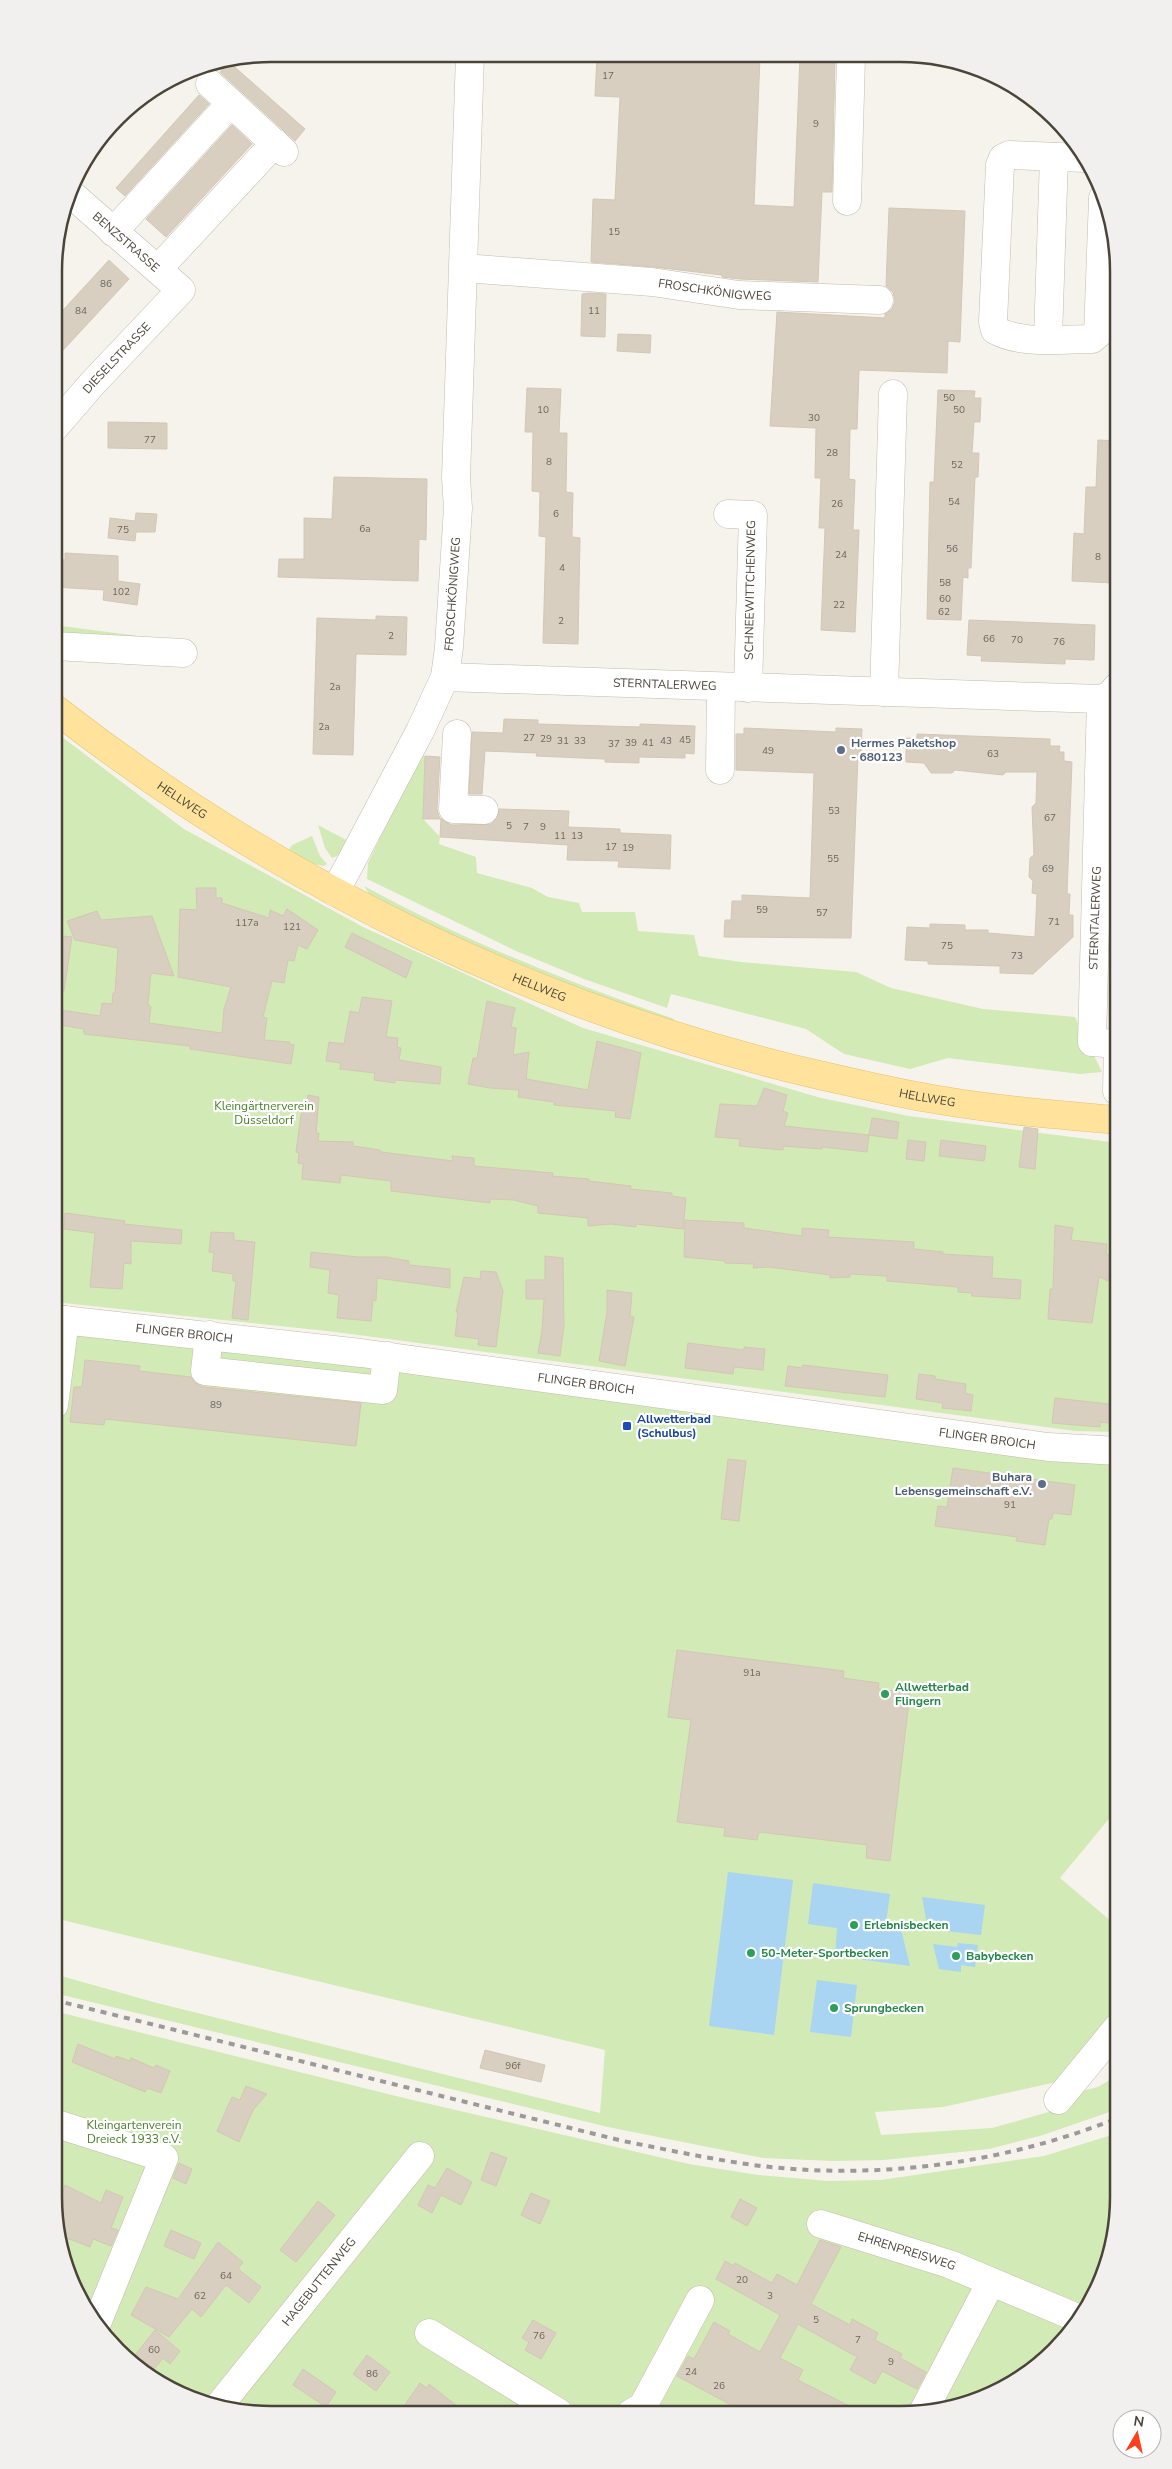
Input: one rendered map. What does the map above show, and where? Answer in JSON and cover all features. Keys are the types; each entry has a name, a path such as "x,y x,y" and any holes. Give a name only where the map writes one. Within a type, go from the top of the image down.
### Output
{"main road":[{"name":"HELLWEG","path":"62,714 209,819 335,892 447,948 556,995 638,1025 719,1050 919,1097 994,1108 1110,1119"},
{"name":"HELLWEG","path":"1084,1117 1110,1105"}],"street":[{"name":"FROSCHKÖNIGWEG","path":"335,892 420,732 445,677 449,647 458,508 456,478 470,62"},
{"path":"847,201 851,62"},
{"path":"158,269 279,147 210,84"},
{"path":"113,232 231,103"},
{"path":"1075,158 1009,154 1003,158 1000,165 993,322 995,330 1002,334 1025,338 1092,339 1098,334 1102,219"},
{"path":"1048,338 1054,157"},
{"name":"BENZSTRASSE","path":"76,199 181,290"},
{"name":"FROSCHKÖNIGWEG","path":"464,268 652,282 738,295 879,300"},
{"name":"DIESELSTRASSE","path":"62,419 91,385 181,290"},
{"path":"884,692 893,394"},
{"name":"SCHNEEWITTCHENWEG","path":"728,514 753,515 748,688"},
{"path":"62,646 183,653"},
{"name":"STERNTALERWEG","path":"445,677 884,692 1110,693 1092,1042 1110,1043"},
{"path":"720,770 722,687"},
{"path":"420,732 442,743 456,739 453,809 484,810"},
{"name":"FLINGER BROICH","path":"62,1319 387,1356 1038,1446 1110,1450"},
{"path":"209,1335 205,1371 383,1390 387,1356"},
{"path":"1058,2100 1110,2038"},
{"path":"62,2126 164,2158 100,2316"},
{"name":"HAGEBUTTENWEG","path":"223,2400 420,2156"},
{"name":"EHRENPREISWEG","path":"821,2224 949,2264 1073,2315"},
{"path":"927,2405 991,2282"},
{"path":"646,2406 700,2300"},
{"path":"429,2333 548,2406"}],"green space":[{"path":"62,626 177,641 62,636"},
{"name":"Kleingärtnerverein Düsseldorf","path":"62,737 184,829 363,927 583,1028 821,1098 909,1116 1110,1142 1110,1432 1075,1431 336,1332 62,1303"},
{"path":"419,756 425,756 423,819 440,837 439,844 476,857 477,873 532,888 548,897 579,903 582,912 635,912 638,931 694,935 699,956 741,962 856,972 891,988 983,1009 1075,1017 1102,1072 1080,1074 948,1058 910,1069 844,1054 806,1029 671,994 667,1008 584,979 516,951 367,879 368,863"},
{"path":"318,825 348,841 339,855 332,858 325,848"},
{"path":"312,836 320,856 327,864 324,866 313,864 288,851 292,845"},
{"path":"364,886 401,906 516,959 674,1019 673,1023 535,974 371,897"},
{"path":"62,1330 363,1363 712,1413 1110,1465 1110,1818 1060,1878 1110,1920 1110,2031 1070,2079 943,2107 875,2112 881,2135 992,2128 1059,2109 1069,2094 1098,2087 1110,2080 1110,2112 1043,2135 989,2149 884,2160 833,2161 763,2158 608,2127 62,1995 62,1976 157,2003 600,2113 605,2050 62,1920"},
{"name":"Kleingartenverein Dreieck 1933 e.V.","path":"62,2013 404,2098 689,2164 758,2175 828,2181 881,2180 1044,2156 1110,2135 1108,2224 1094,2277 1073,2314 936,2263 1065,2326 1038,2355 993,2385 954,2399 927,2405 258,2406 218,2399 179,2385 134,2355 106,2325 78,2277 64,2224 62,2197"}],"water":[{"name":"50-Meter-Sportbecken","path":"728,1872 793,1880 774,2035 709,2026"},
{"name":"Erlebnisbecken","path":"813,1883 890,1894 886,1923 900,1925 910,1966 835,1956 837,1928 808,1924"},
{"path":"922,1897 985,1905 981,1935 928,1929"},
{"name":"Babybecken","path":"958,1943 978,1945 975,1967 961,1965 961,1972 939,1969 933,1944 957,1947"},
{"name":"Sprungbecken","path":"817,1980 857,1985 851,2037 810,2032"}],"building":[{"path":"597,62 760,62 754,205 794,207 800,62 835,62 832,192 822,192 818,282 740,279 654,267 591,262 593,199 615,200 620,97 595,96"},
{"path":"234,66 305,129 295,141 220,72 223,69"},
{"path":"199,95 209,104 125,196 116,188"},
{"path":"232,125 252,144 166,237 146,219"},
{"path":"889,208 965,211 960,342 948,341 947,373 859,370 857,429 850,429 849,479 855,480 853,530 859,530 855,632 821,630 825,528 819,528 821,478 815,478 816,428 770,426 777,312 885,318 885,314 892,309 895,301 893,292 886,286"},
{"path":"109,260 129,279 62,351 62,311"},
{"path":"582,294 606,294 605,337 581,336"},
{"path":"618,334 651,335 650,353 617,351"},
{"path":"527,388 561,389 559,433 567,433 566,492 573,493 572,537 580,538 578,644 543,643 546,537 539,536 540,492 532,491 533,432 525,432"},
{"path":"938,390 975,391 974,398 981,398 980,422 974,422 972,453 979,453 978,477 975,477 971,568 968,568 968,578 963,577 961,620 927,619 930,482 934,482"},
{"path":"108,422 167,423 167,449 108,448"},
{"path":"1098,440 1110,441 1110,583 1072,581 1074,533 1084,534 1086,487 1096,487"},
{"path":"334,477 427,479 426,540 419,539 418,581 278,577 279,559 304,559 304,518 332,519"},
{"path":"136,513 157,514 155,532 136,532 135,541 108,538 110,518 135,521"},
{"path":"65,553 118,556 118,581 140,584 137,605 103,600 104,590 62,587 62,560 65,560"},
{"path":"376,616 407,617 406,655 356,654 353,755 313,754 317,618 376,620"},
{"path":"969,620 1095,625 1094,660 1065,659 1065,664 981,661 982,656 967,655"},
{"path":"504,719 538,720 538,724 640,727 640,724 695,726 694,754 685,753 685,758 639,757 639,763 605,762 605,759 536,756 537,753 485,751 482,794 469,794 472,732 503,733"},
{"path":"744,728 836,732 836,728 862,729 861,754 858,755 851,938 724,937 725,920 731,920 732,901 742,901 742,895 810,898 814,773 736,770 736,734 744,734"},
{"path":"917,734 1050,739 1050,746 1060,746 1059,752 1064,752 1064,761 1072,762 1067,894 1070,894 1069,915 1073,915 1073,937 1033,974 1000,973 1000,966 928,964 928,961 905,960 907,927 930,928 930,924 965,925 965,930 988,930 988,933 1035,937 1037,894 1032,893 1033,881 1029,877 1030,858 1034,855 1032,807 1036,803 1037,772 1006,772 1003,775 955,770 952,773 931,773 924,763 906,762 906,738 917,738"},
{"path":"425,756 440,757 437,809 439,817 445,822 452,825 491,824 497,818 499,809 569,811 568,827 620,829 620,833 671,835 670,869 618,867 619,861 567,860 568,845 440,837 441,819 423,819"},
{"path":"196,888 216,888 216,898 222,898 222,903 269,918 270,910 283,916 287,909 318,930 307,949 298,945 294,961 288,960 284,983 272,981 263,1017 267,1018 264,1040 290,1042 289,1044 294,1045 291,1064 190,1049 190,1046 84,1034 84,1029 62,1025 62,1010 100,1016 102,1003 112,1004 113,993 115,993 118,948 75,940 67,921 97,911 101,920 152,916 174,976 151,973 148,1004 151,1007 149,1023 222,1033 224,1009 231,987 178,977 180,909 197,910"},
{"path":"352,933 412,962 406,978 345,947"},
{"path":"62,936 72,937 64,991 62,991"},
{"path":"362,997 392,1001 386,1037 398,1038 397,1047 401,1048 399,1060 441,1067 440,1084 395,1080 395,1083 374,1080 375,1073 340,1069 341,1063 326,1061 329,1042 344,1044 350,1011 359,1013"},
{"path":"487,1001 515,1008 511,1027 516,1028 513,1055 529,1052 526,1079 588,1090 597,1041 641,1053 630,1119 615,1117 616,1111 554,1105 554,1102 518,1097 519,1090 468,1084 473,1058 477,1058"},
{"path":"764,1088 787,1095 783,1111 788,1113 784,1126 869,1135 867,1152 822,1147 822,1149 783,1146 783,1150 739,1146 740,1139 715,1137 720,1104 757,1106"},
{"path":"308,1095 319,1097 316,1133 319,1133 318,1141 353,1142 353,1146 380,1150 381,1152 453,1161 452,1156 474,1158 474,1166 553,1173 552,1176 589,1179 589,1181 631,1186 630,1189 672,1193 672,1196 686,1198 683,1229 636,1224 636,1227 611,1224 588,1226 588,1218 538,1213 538,1206 514,1200 490,1199 490,1203 391,1191 391,1181 341,1175 340,1183 302,1179 303,1164 298,1163 299,1153 296,1152 302,1108 305,1108"},
{"path":"872,1118 899,1122 897,1139 869,1135"},
{"path":"1024,1127 1038,1129 1035,1169 1019,1167"},
{"path":"908,1140 926,1142 924,1161 906,1159"},
{"path":"941,1140 986,1146 984,1161 939,1156"},
{"path":"65,1213 125,1221 124,1224 182,1230 181,1244 131,1241 131,1264 124,1263 122,1289 90,1287 95,1233 64,1229"},
{"path":"685,1220 744,1223 744,1228 802,1236 802,1228 829,1230 828,1237 914,1242 914,1249 943,1252 943,1254 993,1257 992,1278 1021,1280 1020,1299 972,1296 972,1293 958,1292 958,1287 887,1281 887,1276 850,1274 850,1277 830,1278 830,1275 769,1267 753,1268 754,1264 725,1263 725,1261 684,1257"},
{"path":"1055,1225 1073,1228 1071,1240 1107,1244 1106,1254 1110,1255 1110,1282 1099,1277 1092,1323 1048,1319 1050,1289 1053,1289"},
{"path":"211,1232 234,1233 234,1240 255,1242 248,1320 232,1318 236,1281 233,1281 233,1274 212,1271 214,1253 209,1252"},
{"path":"311,1252 358,1257 386,1257 409,1261 409,1265 450,1269 450,1288 377,1278 376,1301 373,1300 371,1321 337,1318 339,1295 328,1293 330,1270 310,1267"},
{"path":"545,1256 563,1258 564,1326 560,1356 538,1353 544,1299 526,1299 526,1280 545,1280"},
{"path":"481,1271 496,1272 503,1291 496,1347 478,1345 479,1339 455,1336 458,1312 456,1312 464,1277 480,1279"},
{"path":"607,1290 632,1293 630,1316 634,1317 625,1366 599,1361 607,1312"},
{"path":"688,1343 744,1350 744,1347 765,1349 763,1370 734,1367 733,1374 685,1368"},
{"path":"85,1360 140,1366 139,1371 191,1377 195,1383 203,1387 361,1403 356,1446 105,1419 104,1425 70,1422 74,1387 82,1387"},
{"path":"803,1365 888,1375 885,1397 785,1386 788,1366 802,1368"},
{"path":"919,1374 935,1376 935,1379 966,1384 965,1393 973,1395 971,1411 942,1408 943,1403 916,1399"},
{"path":"1055,1398 1110,1404 1110,1423 1100,1422 1100,1427 1052,1423"},
{"path":"728,1459 746,1461 739,1521 721,1519"},
{"path":"953,1468 1075,1485 1071,1515 1053,1513 1052,1519 1049,1519 1045,1545 1016,1541 1017,1537 935,1526 938,1506 947,1507"},
{"path":"677,1650 844,1671 843,1678 879,1683 878,1689 910,1693 890,1861 866,1858 867,1845 759,1832 757,1840 724,1836 725,1828 677,1822 691,1720 668,1717"},
{"path":"78,2044 115,2059 116,2056 130,2061 131,2058 154,2068 156,2065 170,2071 161,2093 147,2088 145,2092 72,2062"},
{"path":"485,2050 545,2065 541,2082 480,2068"},
{"path":"246,2086 267,2094 253,2110 239,2142 217,2131 232,2097 240,2100"},
{"path":"491,2152 507,2158 496,2186 481,2180"},
{"path":"179,2163 192,2169 186,2184 173,2178"},
{"path":"447,2168 472,2182 461,2205 441,2195 432,2213 418,2205 428,2185 435,2188"},
{"path":"65,2185 101,2203 106,2190 123,2197 111,2228 118,2230 111,2246 93,2239 90,2247 67,2238 62,2193"},
{"path":"531,2193 550,2201 540,2224 521,2215"},
{"path":"740,2199 757,2208 747,2226 731,2217"},
{"path":"318,2201 335,2215 296,2262 280,2250"},
{"path":"171,2230 201,2243 194,2259 164,2246"},
{"path":"820,2240 841,2247 811,2304 850,2325 852,2319 878,2333 875,2340 902,2354 900,2358 926,2372 917,2389 882,2371 875,2384 850,2370 857,2357 798,2324 780,2358 803,2370 798,2380 849,2406 733,2406 677,2376 688,2356 694,2359 714,2322 730,2331 728,2334 760,2352 780,2315 716,2279 725,2261 734,2266 735,2263 772,2283 777,2274 797,2285"},
{"path":"218,2242 243,2262 238,2269 261,2287 249,2303 226,2285 201,2317 192,2309 169,2337 131,2315 146,2287 178,2299"},
{"path":"533,2320 556,2333 541,2359 525,2350 529,2342 522,2338"},
{"path":"155,2330 180,2351 170,2364 163,2358 154,2369 135,2355"},
{"path":"367,2355 390,2372 376,2391 353,2374"},
{"path":"303,2369 336,2392 327,2406 324,2406 293,2385"},
{"path":"420,2383 427,2388 429,2384 457,2406 404,2406"}],"railway":[{"path":"62,2002 623,2141 761,2166 806,2170 852,2171 942,2164 987,2157 1032,2146 1075,2134 1110,2121"}],"place":[{"name":"Hermes Paketshop - 680123","path":"841,750"},
{"name":"Allwetterbad (Schulbus)","path":"627,1426"},
{"name":"Buhara Lebensgemeinschaft e.V.","path":"1042,1484"},
{"name":"Allwetterbad Flingern","path":"885,1694"},
{"name":"Erlebnisbecken","path":"854,1925"},
{"name":"50-Meter-Sportbecken","path":"751,1953"},
{"name":"Babybecken","path":"956,1956"},
{"name":"Sprungbecken","path":"834,2008"}]}
